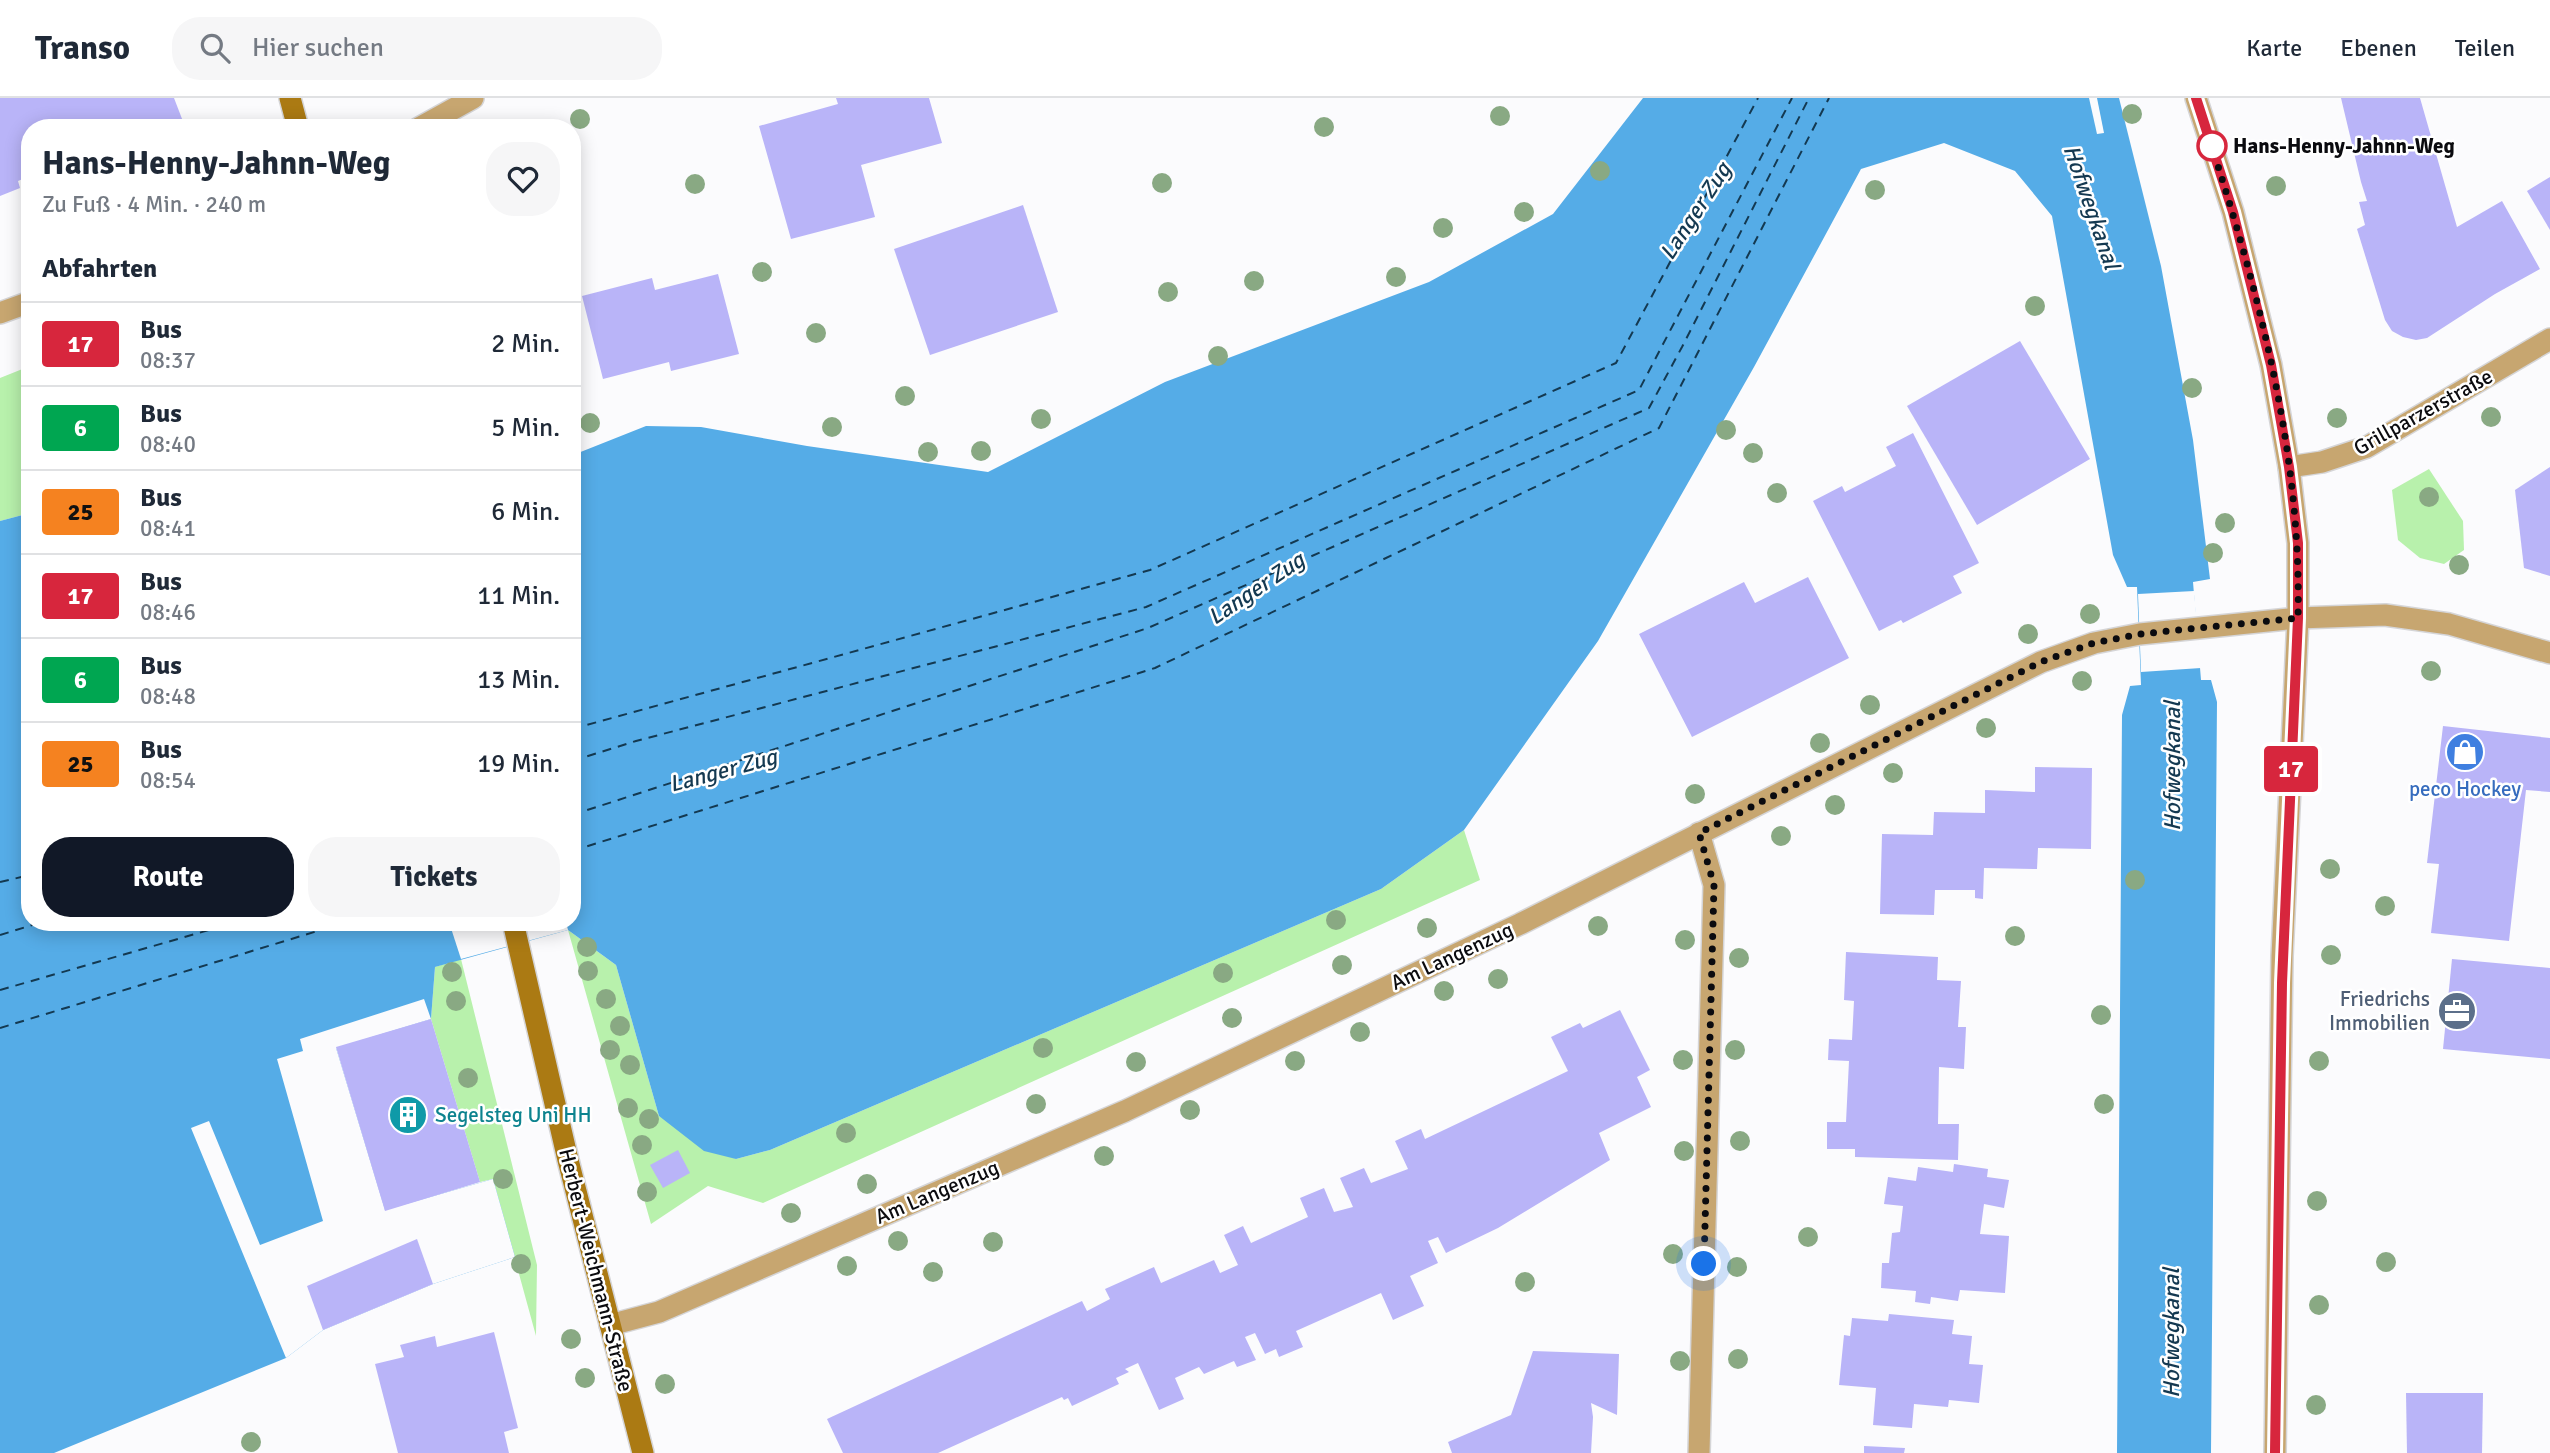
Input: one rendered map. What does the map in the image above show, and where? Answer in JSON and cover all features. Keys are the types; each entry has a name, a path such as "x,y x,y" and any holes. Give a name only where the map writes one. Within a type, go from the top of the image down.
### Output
{"main road":[{"path":"290,98 296,119"},
{"name":"Herbert-Weichmann-Straße","path":"516,931 568,1160 643,1453"}],"street":[{"path":"435,119 473,98"},
{"path":"2196,98 2233,212 2271,365 2289,467 2298,543 2298,618 2282,956 2275,1453"},
{"path":"0,313 21,305"},
{"name":"Grillparzerstraße","path":"2289,467 2322,462 2367,447 2550,339"},
{"name":"Am Langenzug","path":"610,1325 659,1312 1125,1111 1520,924 2041,662 2094,643 2140,634 2298,618 2385,615 2449,624 2550,653"},
{"path":"1699,833 1714,885 1699,1453"}],"green space":[{"path":"21,370 21,515 0,521 0,378"},
{"path":"2429,469 2463,521 2464,550 2444,564 2420,558 2398,540 2392,490"},
{"path":"1464,830 1480,880 763,1203 708,1186 651,1224 568,931 616,965 659,1116 736,1159 770,1150 1381,889"},
{"path":"461,959 537,1265 536,1336 493,1179 480,1182 431,1019 435,967"}],"water":[{"path":"1643,98 2119,98 2161,266 2193,440 2210,579 2193,582 2201,680 2211,680 2217,702 2211,1453 2117,1453 2122,715 2130,686 2141,685 2137,587 2127,587 2113,555 2052,216 2015,171 1944,143 1861,169 1754,367 1598,641 1464,830 1381,889 770,1150 736,1159 704,1151 659,1116 616,965 569,931 581,931 581,452 646,426 701,427 807,446 988,472 1165,382 1429,282 1553,214"},
{"path":"21,515 21,931 564,931 435,967 431,1019 336,1048 385,1210 493,1179 515,1257 433,1284 323,1330 286,1358 54,1453 0,1453 0,521"}],"pier":[{"path":"2089,98 2097,98 2104,133 2097,134"},
{"path":"2194,591 2201,668 2141,672 2138,594"},
{"path":"452,931 564,931 461,959"},
{"path":"424,999 431,1019 336,1048 385,1210 493,1179 515,1257 433,1284 323,1330 286,1358 191,1128 209,1121 260,1245 323,1221 277,1059 303,1051 300,1039"}],"building":[{"path":"0,98 174,98 182,119 21,119 21,180 18,181 20,188 0,196"},
{"path":"836,98 929,98 942,143 861,165 875,217 791,239 759,126 838,104"},
{"path":"2341,98 2420,98 2457,227 2502,201 2540,269 2495,294 2427,338 2416,340 2392,331 2385,320 2357,229 2365,225 2359,202 2367,201"},
{"path":"2550,177 2550,230 2527,191"},
{"path":"1023,205 1058,312 930,355 894,249"},
{"path":"718,274 739,354 671,371 669,362 603,379 582,296 652,278 655,290"},
{"path":"2020,341 2090,459 1977,525 1907,406"},
{"path":"1913,433 1979,563 1953,576 1962,593 1903,623 1901,620 1879,631 1813,501 1842,486 1845,492 1896,466 1886,447"},
{"path":"2550,467 2550,576 2524,568 2515,490"},
{"path":"1808,577 1849,658 1692,737 1639,634 1744,582 1755,603"},
{"path":"2443,726 2550,738 2550,792 2526,790 2509,941 2431,933 2439,864 2427,863"},
{"path":"2035,767 2092,768 2091,849 2038,848 2037,869 1984,868 1983,899 1975,898 1975,890 1935,890 1934,915 1880,914 1882,834 1933,835 1934,812 1985,813 1985,790 2035,792"},
{"path":"1846,952 1938,957 1937,980 1961,981 1958,1027 1966,1027 1964,1069 1939,1067 1938,1124 1959,1124 1958,1160 1855,1157 1855,1149 1827,1149 1827,1122 1846,1122 1849,1061 1828,1060 1829,1039 1852,1040 1854,1001 1844,1000"},
{"path":"2452,959 2550,968 2550,1059 2443,1049"},
{"path":"1620,1010 1650,1070 1637,1077 1651,1107 1599,1133 1610,1160 1498,1228 1446,1253 1438,1237 1428,1241 1438,1263 1410,1276 1424,1306 1393,1320 1381,1293 1296,1331 1303,1347 1279,1357 1276,1349 1265,1354 1255,1333 1245,1337 1256,1360 1237,1367 1234,1361 1204,1374 1199,1367 1175,1378 1184,1399 1159,1410 1138,1363 1125,1369 1129,1372 1116,1378 1119,1384 1072,1406 1068,1398 1064,1400 1062,1397 938,1453 843,1453 827,1419 1082,1301 1087,1311 1110,1299 1105,1289 1154,1267 1161,1283 1214,1260 1220,1273 1238,1265 1224,1235 1243,1226 1251,1243 1308,1217 1300,1198 1324,1188 1334,1212 1353,1207 1340,1178 1364,1168 1371,1183 1408,1169 1395,1141 1421,1129 1425,1139 1568,1071 1551,1037 1580,1023 1583,1028"},
{"name":"Segelsteg Uni HH","path":"431,1019 480,1182 385,1211 336,1047"},
{"path":"678,1150 690,1173 663,1188 650,1165"},
{"path":"1954,1164 1988,1169 1987,1177 2009,1180 2004,1208 1984,1204 1980,1234 2009,1236 2005,1293 1960,1290 1958,1301 1931,1297 1930,1304 1915,1302 1916,1291 1881,1288 1882,1263 1889,1263 1892,1233 1900,1232 1903,1206 1884,1204 1888,1177 1916,1181 1918,1167 1953,1172"},
{"path":"417,1239 433,1284 323,1330 307,1286"},
{"path":"1889,1314 1954,1320 1952,1334 1972,1336 1969,1364 1983,1365 1979,1403 1949,1400 1948,1407 1914,1404 1912,1428 1873,1425 1876,1388 1839,1385 1844,1335 1850,1336 1852,1318 1888,1321"},
{"path":"494,1332 518,1428 504,1432 509,1453 398,1453 375,1364 404,1357 400,1345 435,1336 437,1347"},
{"path":"1533,1351 1619,1354 1617,1415 1591,1403 1591,1453 1452,1453 1448,1442 1511,1415"},
{"path":"2406,1393 2483,1393 2482,1453 2407,1453"},
{"path":"1864,1446 1905,1448 1904,1453 1864,1453"}],"ferry route":[{"path":"581,727 1150,570 1616,363 1758,98"},
{"path":"581,758 636,741 1146,607 1639,390 1792,98"},
{"path":"581,812 1148,628 1649,408 1809,98"},
{"path":"581,848 1155,668 1659,428 1829,98"},
{"path":"0,882 21,877"},
{"path":"0,935 21,928"},
{"path":"0,990 206,931"},
{"path":"0,1028 318,931"}],"bus line":[{"name":"17","path":"2196,98 2233,212 2271,365 2289,467 2298,543 2298,618 2279,1090 2275,1453"}],"place":[{"name":"Hans-Henny-Jahnn-Weg","path":"2212,146"},
{"name":"peco Hockey","path":"2465,752"},
{"name":"Friedrichs Immobilien","path":"2457,1011"},
{"name":"Segelsteg Uni HH","path":"408,1115"}],"route":[{"path":"1704,1264 1714,885 1699,833 2041,662 2094,643 2140,634 2298,618 2298,543 2278,399 2233,212 2211,144 2212,146"}],"water label":[{"name":"Hofwegkanal","path":"2092,207"},
{"name":"Langer Zug","path":"1695,211"},
{"name":"Langer Zug","path":"1256,588"},
{"name":"Hofwegkanal","path":"2172,766"},
{"name":"Langer Zug","path":"723,770"},
{"name":"Hofwegkanal","path":"2171,1333"}]}
